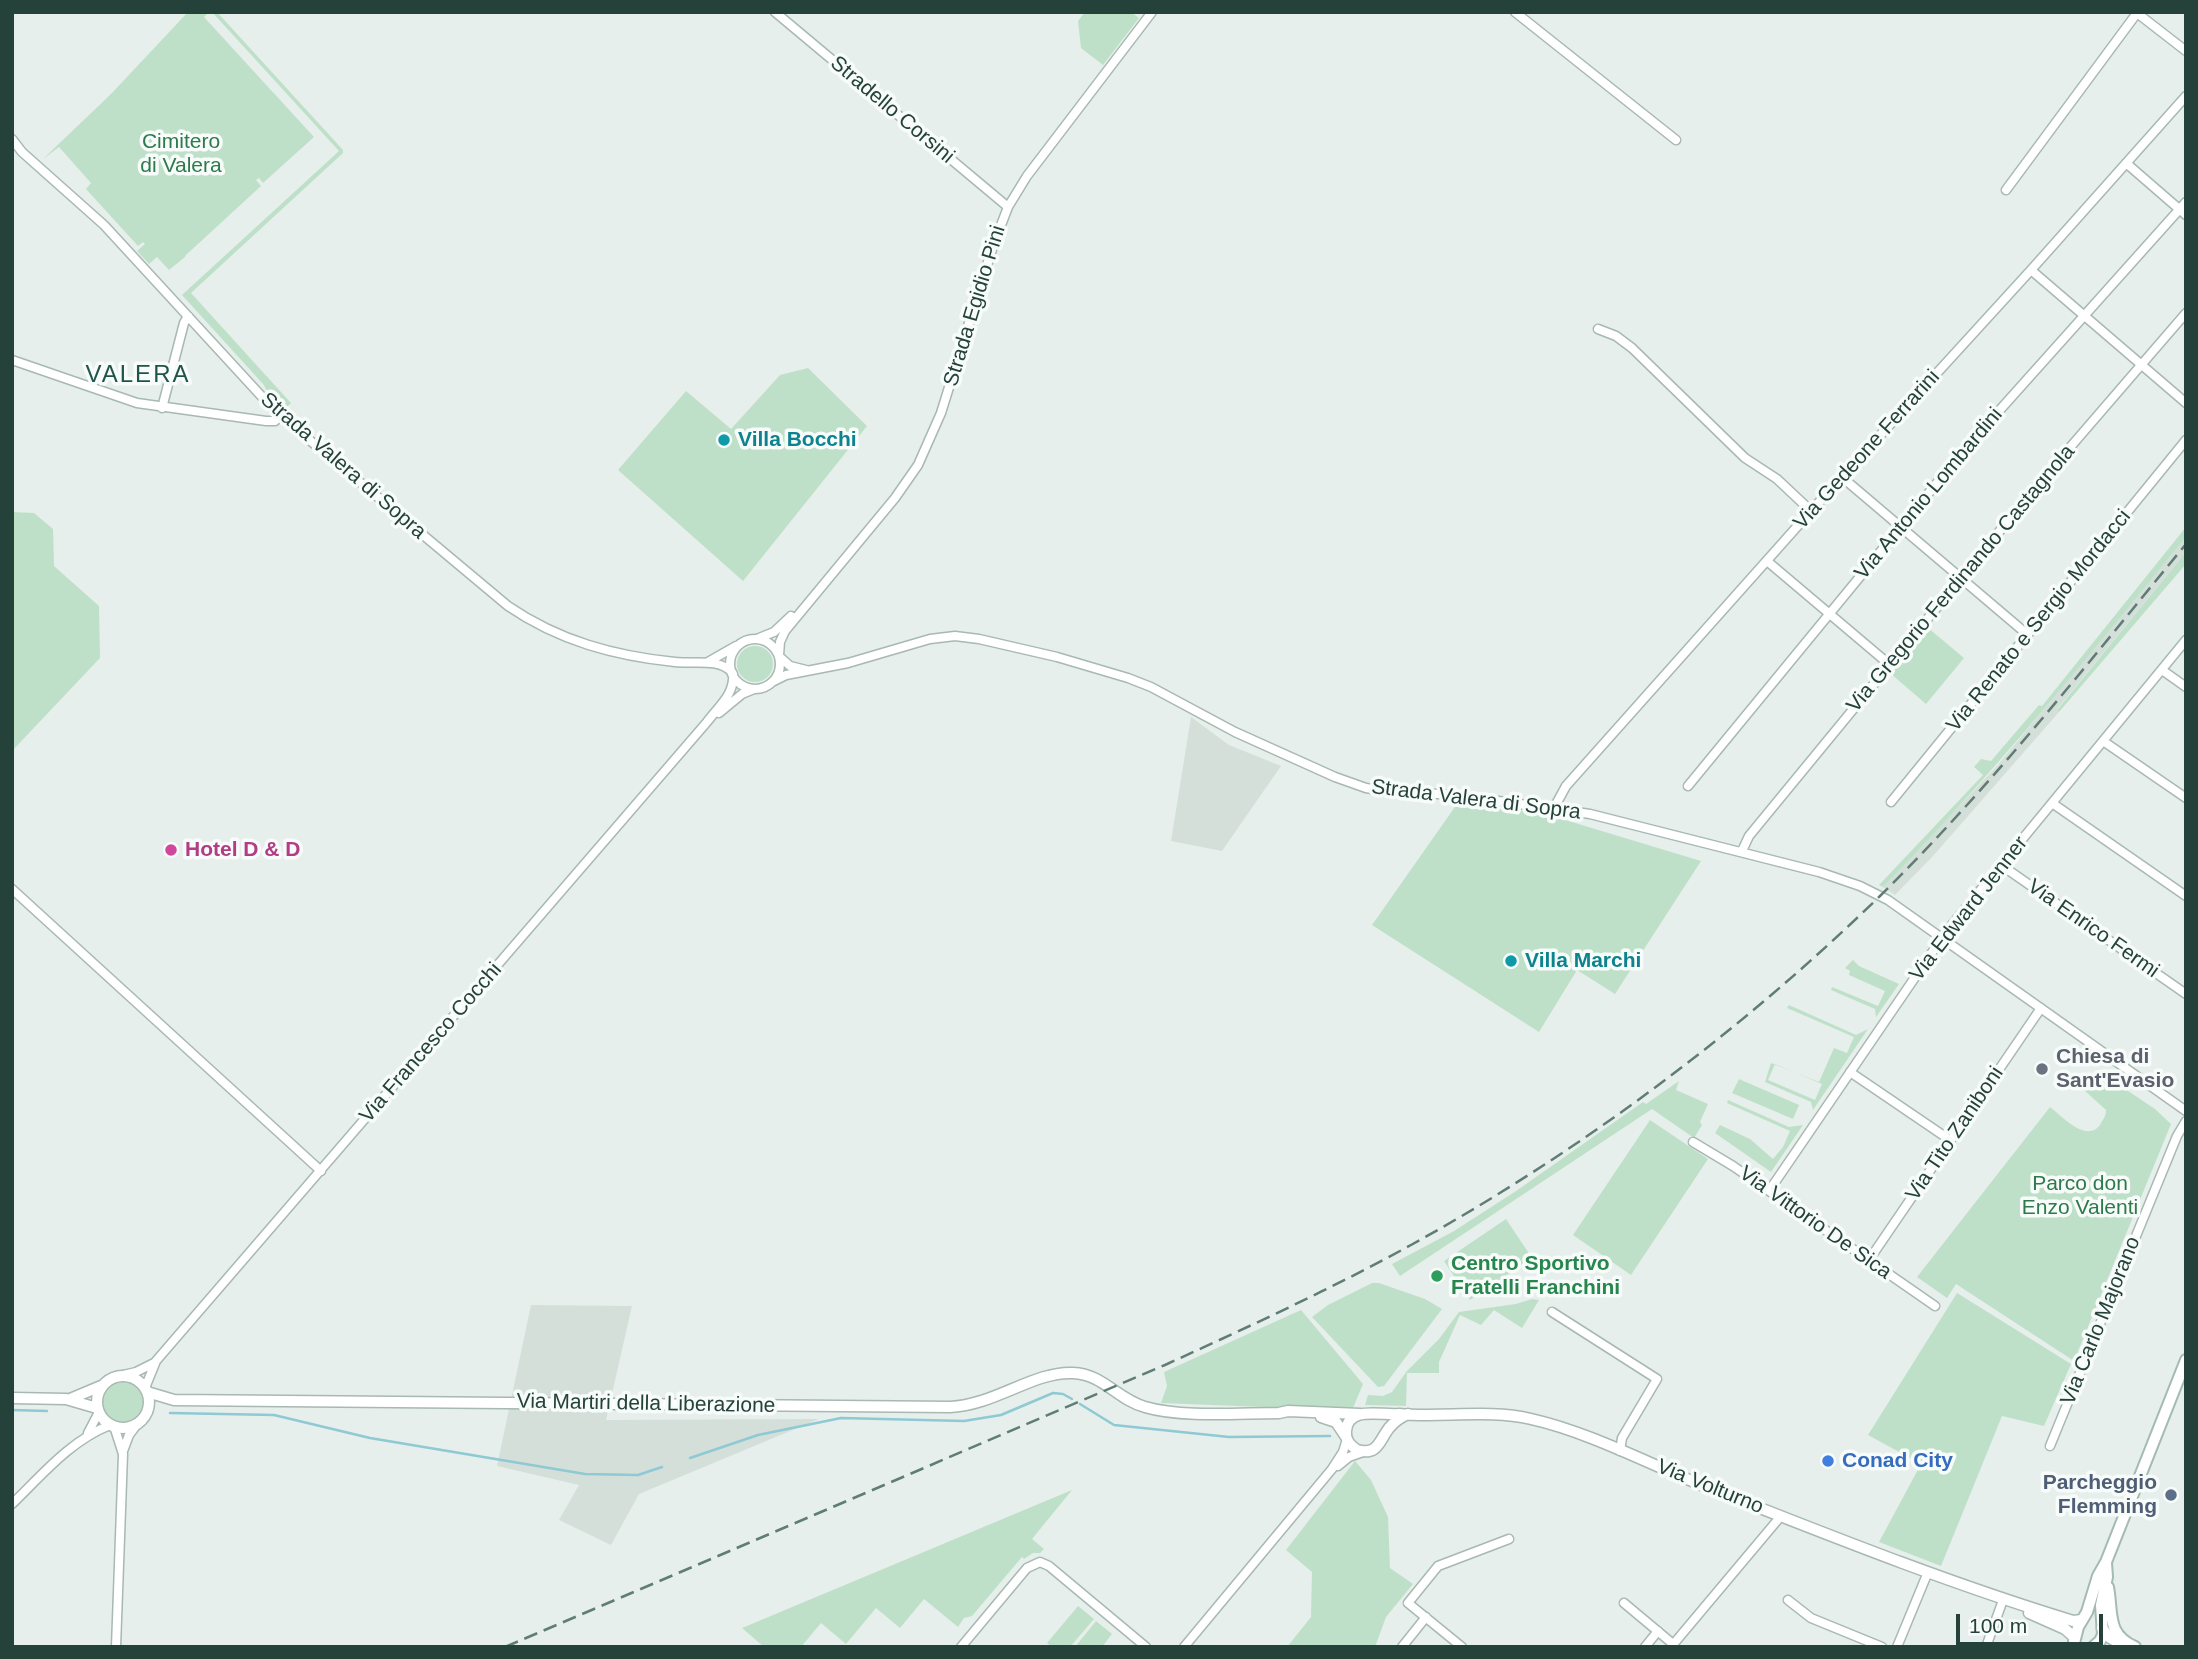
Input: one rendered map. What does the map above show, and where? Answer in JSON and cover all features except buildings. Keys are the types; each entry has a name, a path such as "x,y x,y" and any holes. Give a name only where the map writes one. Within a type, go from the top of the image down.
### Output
{"main road":[{"path":"2073,1646 2098,1576 2186,1360"},
{"path":"2107,1559 2113,1629 2121,1639 2135,1647"},
{"path":"2094,1647 2102,1639 2101,1605 2107,1577"},
{"path":"2082,1620 2094,1619 2102,1628"}],"street":[{"name":"Stradello Corsini","path":"775,12 1007,207"},
{"name":"Strada Egidio Pini","path":"779,656 783,634 895,498 922,458 941,413 1007,207 1033,167 1152,12"},
{"path":"1515,12 1676,140"},
{"path":"2006,190 2137,13 2186,51"},
{"name":"Via Gedeone Ferrarini","path":"1554,808 1566,786 2186,96"},
{"name":"Strada Valera di Sopra","path":"12,139 22,152 104,225 280,416 496,597 532,621 570,639 606,651 670,662 723,666 742,685 759,688 809,670 848,663 939,638 955,636 979,639 1068,660 1128,678 1151,687 1235,732 1366,788 1456,795 1590,814 1819,872 1860,886 1888,900 2186,1111"},
{"path":"2126,163 2182,212"},
{"name":"Via Antonio Lombardini","path":"1688,786 1964,450 2083,315 2182,212 2186,202"},
{"path":"2031,270 2186,403"},
{"name":"Via Gregorio Ferdinando Castagnola","path":"1742,851 1747,839 2035,488 2186,313"},
{"path":"162,408 188,316"},
{"path":"1598,329 1632,348 1745,458 1777,480 1811,511"},
{"path":"12,360 127,400 162,408 266,421 275,421 280,416"},
{"name":"Via Renato e Sergio Mordacci","path":"1891,802 2186,440"},
{"path":"1843,478 2028,635"},
{"path":"1767,561 1890,665"},
{"name":"Strada Egidio Pini","path":"754,638 774,632 806,604"},
{"path":"705,663 754,638 769,643 790,666 809,670"},
{"name":"Via Edward Jenner","path":"1769,1191 1941,938 2186,640"},
{"path":"732,673 730,660 738,645"},
{"path":"774,681 779,672 779,656"},
{"path":"2162,670 2186,687"},
{"name":"Via Francesco Cocchi","path":"119,1376 139,1371 156,1361 705,724 730,694 733,685 732,673"},
{"name":"Via Francesco Cocchi","path":"705,724 742,694 759,688"},
{"path":"2103,741 2186,798"},
{"path":"2052,803 2186,896"},
{"name":"Via Enrico Fermi","path":"2001,865 2186,994"},
{"path":"12,889 321,1171"},
{"name":"Via Tito Zaniboni","path":"1869,1260 2041,1008"},
{"path":"1850,1072 1950,1140"},
{"name":"Via Carlo Majorano","path":"2050,1446 2177,1136 2186,1121"},
{"name":"Via Vittorio De Sica","path":"1693,1142 1935,1306"},
{"path":"1552,1312 1657,1379 1622,1437 1620,1451"},
{"name":"Via Francesco Cocchi","path":"146,1390 156,1361"},
{"name":"Via Martiri della Liberazione","path":"119,1376 136,1379 146,1390 174,1400 950,1407 981,1403 1059,1374 1084,1374 1110,1387"},
{"path":"12,1398 66,1399 91,1392 119,1376"},
{"path":"12,1504 91,1430 98,1410 99,1391 107,1381"},
{"name":"Via Volturno","path":"1110,1387 1126,1400 1145,1408 1179,1412 1308,1411 1344,1415 1518,1416 1560,1428 2003,1600 2073,1621 2082,1620"},
{"path":"85,1435 112,1426 127,1428 141,1420 149,1405 146,1390"},
{"path":"66,1399 98,1410 112,1426 123,1454"},
{"path":"116,1647 123,1454 129,1435 141,1420 155,1407 174,1400"},
{"name":"Via Volturno","path":"1279,1413 1329,1419 1340,1426 1353,1448 1365,1452"},
{"path":"1184,1647 1332,1469 1344,1450 1350,1421 1364,1414 1377,1417 1382,1424 1384,1437"},
{"path":"1332,1469 1351,1456 1377,1448 1391,1425 1408,1414"},
{"path":"1624,1603 1672,1645 1781,1516"},
{"path":"1462,1647 1408,1603 1438,1566 1509,1539"},
{"path":"961,1647 1028,1566 1040,1562 1049,1566 1146,1647"},
{"path":"1897,1647 1928,1572"},
{"path":"1788,1600 1811,1618 1882,1647"},
{"path":"1986,1647 2003,1600"},
{"name":"Via Volturno","path":"2003,1600 2013,1607 2068,1630 2074,1637 2073,1646"},
{"path":"1402,1647 1426,1618"},
{"path":"2102,1628 2108,1637 2126,1647"},
{"path":"1645,1647 1658,1631"},
{"path":"2094,1647 2107,1647"}],"shaded area":[{"path":"2186,537 2186,552 2057,709 2059,712 1933,856 1895,895 1883,887 1997,766"},
{"path":"1191,717 1229,745 1281,766 1222,851 1171,841"},
{"path":"531,1305 632,1306 606,1420 819,1419 639,1494 611,1545 559,1520 579,1485 497,1466"}],"green space":[{"name":"Cimitero di Valera","path":"188,12 209,12 204,17 314,137 263,183 259,178 256,180 261,186 169,270 157,257 149,264 137,251 145,244 143,242 138,246 86,189 91,183 59,147 43,159 111,94"},
{"path":"212,12 217,12 343,150 343,153 191,293 291,403 284,410 182,295 339,151"},
{"path":"1085,12 1131,12 1139,18 1103,65 1081,48 1078,21"},
{"path":"808,368 867,426 743,581 618,470 686,391 731,429 780,375"},
{"path":"12,512 34,513 53,529 54,566 99,606 100,658 12,751"},
{"path":"2186,527 2186,537 2038,716 1923,845 1883,887 1879,885 1983,775 1974,767 1981,759 1991,761 2039,705 2042,706"},
{"path":"2186,552 2186,564 2059,712 2057,710"},
{"path":"1927,627 1964,658 1926,704 1890,673"},
{"path":"755,646 768,651 773,664 768,677 755,682 742,677 737,664 742,651"},
{"path":"1457,804 1542,813 1701,861 1615,994 1577,970 1539,1032 1372,925"},
{"path":"1853,960 1859,966 1899,984 1876,1017 1875,1009 1831,990 1832,987 1878,1006 1885,991 1849,975 1850,971 1845,968"},
{"path":"1789,1005 1856,1035 1868,1029 1813,1110 1811,1102 1765,1082 1771,1063 1775,1064 1768,1080 1815,1100 1822,1084 1795,1072 1819,1082 1834,1048 1847,1053 1854,1037 1787,1008"},
{"name":"Parco don Enzo Valenti","path":"2097,1070 2155,1109 2171,1124 2074,1361 1956,1284 1947,1298 1917,1277 2050,1107 2081,1130 2094,1130 2100,1125 2106,1110 2084,1090"},
{"path":"1739,1079 1799,1105 1793,1119 1732,1093"},
{"path":"1679,1081 1676,1090 1708,1104 1700,1122 1702,1125 1694,1138 1652,1109 1400,1276 1392,1264 1454,1231 1643,1102 1646,1104"},
{"path":"1728,1100 1789,1127 1803,1125 1771,1172 1715,1133 1720,1125 1750,1139 1773,1159 1783,1147 1790,1131 1727,1103"},
{"path":"1650,1120 1708,1159 1631,1275 1573,1235"},
{"path":"1506,1219 1532,1258 1470,1300 1444,1261"},
{"path":"1372,1283 1425,1299 1442,1309 1384,1386 1378,1387 1312,1317 1328,1305"},
{"path":"1957,1293 2071,1364 2044,1426 2002,1416 1941,1566 1879,1542 1921,1464 1868,1435"},
{"path":"1532,1299 1539,1300 1522,1328 1494,1310 1481,1325 1460,1315 1439,1362 1439,1373 1407,1373 1406,1406 1365,1405 1368,1395 1383,1396 1392,1392 1407,1371 1439,1339 1459,1312 1516,1304"},
{"path":"1301,1310 1363,1384 1353,1408 1339,1410 1161,1403 1167,1386 1164,1372"},
{"path":"123,1382 137,1388 143,1402 137,1416 123,1422 109,1416 103,1402 109,1388"},
{"path":"1355,1461 1371,1480 1388,1517 1390,1568 1413,1584 1386,1617 1375,1647 1287,1647 1311,1617 1312,1572 1286,1550"},
{"path":"1072,1490 1032,1539 1044,1549 1024,1559 1022,1557 972,1616 964,1618 958,1627 924,1599 900,1628 876,1608 846,1644 821,1623 801,1647 764,1647 742,1628"},
{"path":"1078,1606 1094,1619 1070,1647 1052,1647 1047,1643"},
{"path":"1096,1621 1112,1634 1102,1647 1075,1647"}],"waterway":[{"path":"690,1458 758,1435 841,1418 964,1421 1001,1415 1053,1393 1072,1399"},
{"path":"1080,1404 1114,1425 1229,1437 1330,1436"},
{"path":"12,1410 47,1411"},
{"path":"170,1413 274,1415 370,1438 585,1474 638,1475 662,1467"}],"railway":[{"path":"505,1647 1165,1365 1381,1261 1474,1209 1536,1170 1657,1086 1715,1041 1772,995 1880,896 1961,812 2186,544"}],"place":[{"name":"Villa Bocchi","path":"724,440"},
{"name":"Hotel D & D","path":"171,850"},
{"name":"Villa Marchi","path":"1511,961"},
{"name":"Chiesa di Sant'Evasio","path":"2042,1069"},
{"name":"Centro Sportivo Fratelli Franchini","path":"1437,1276"},
{"name":"Conad City","path":"1828,1461"},
{"name":"Parcheggio Flemming","path":"2171,1495"}],"district":[{"name":"VALERA","path":"138,375"}]}
